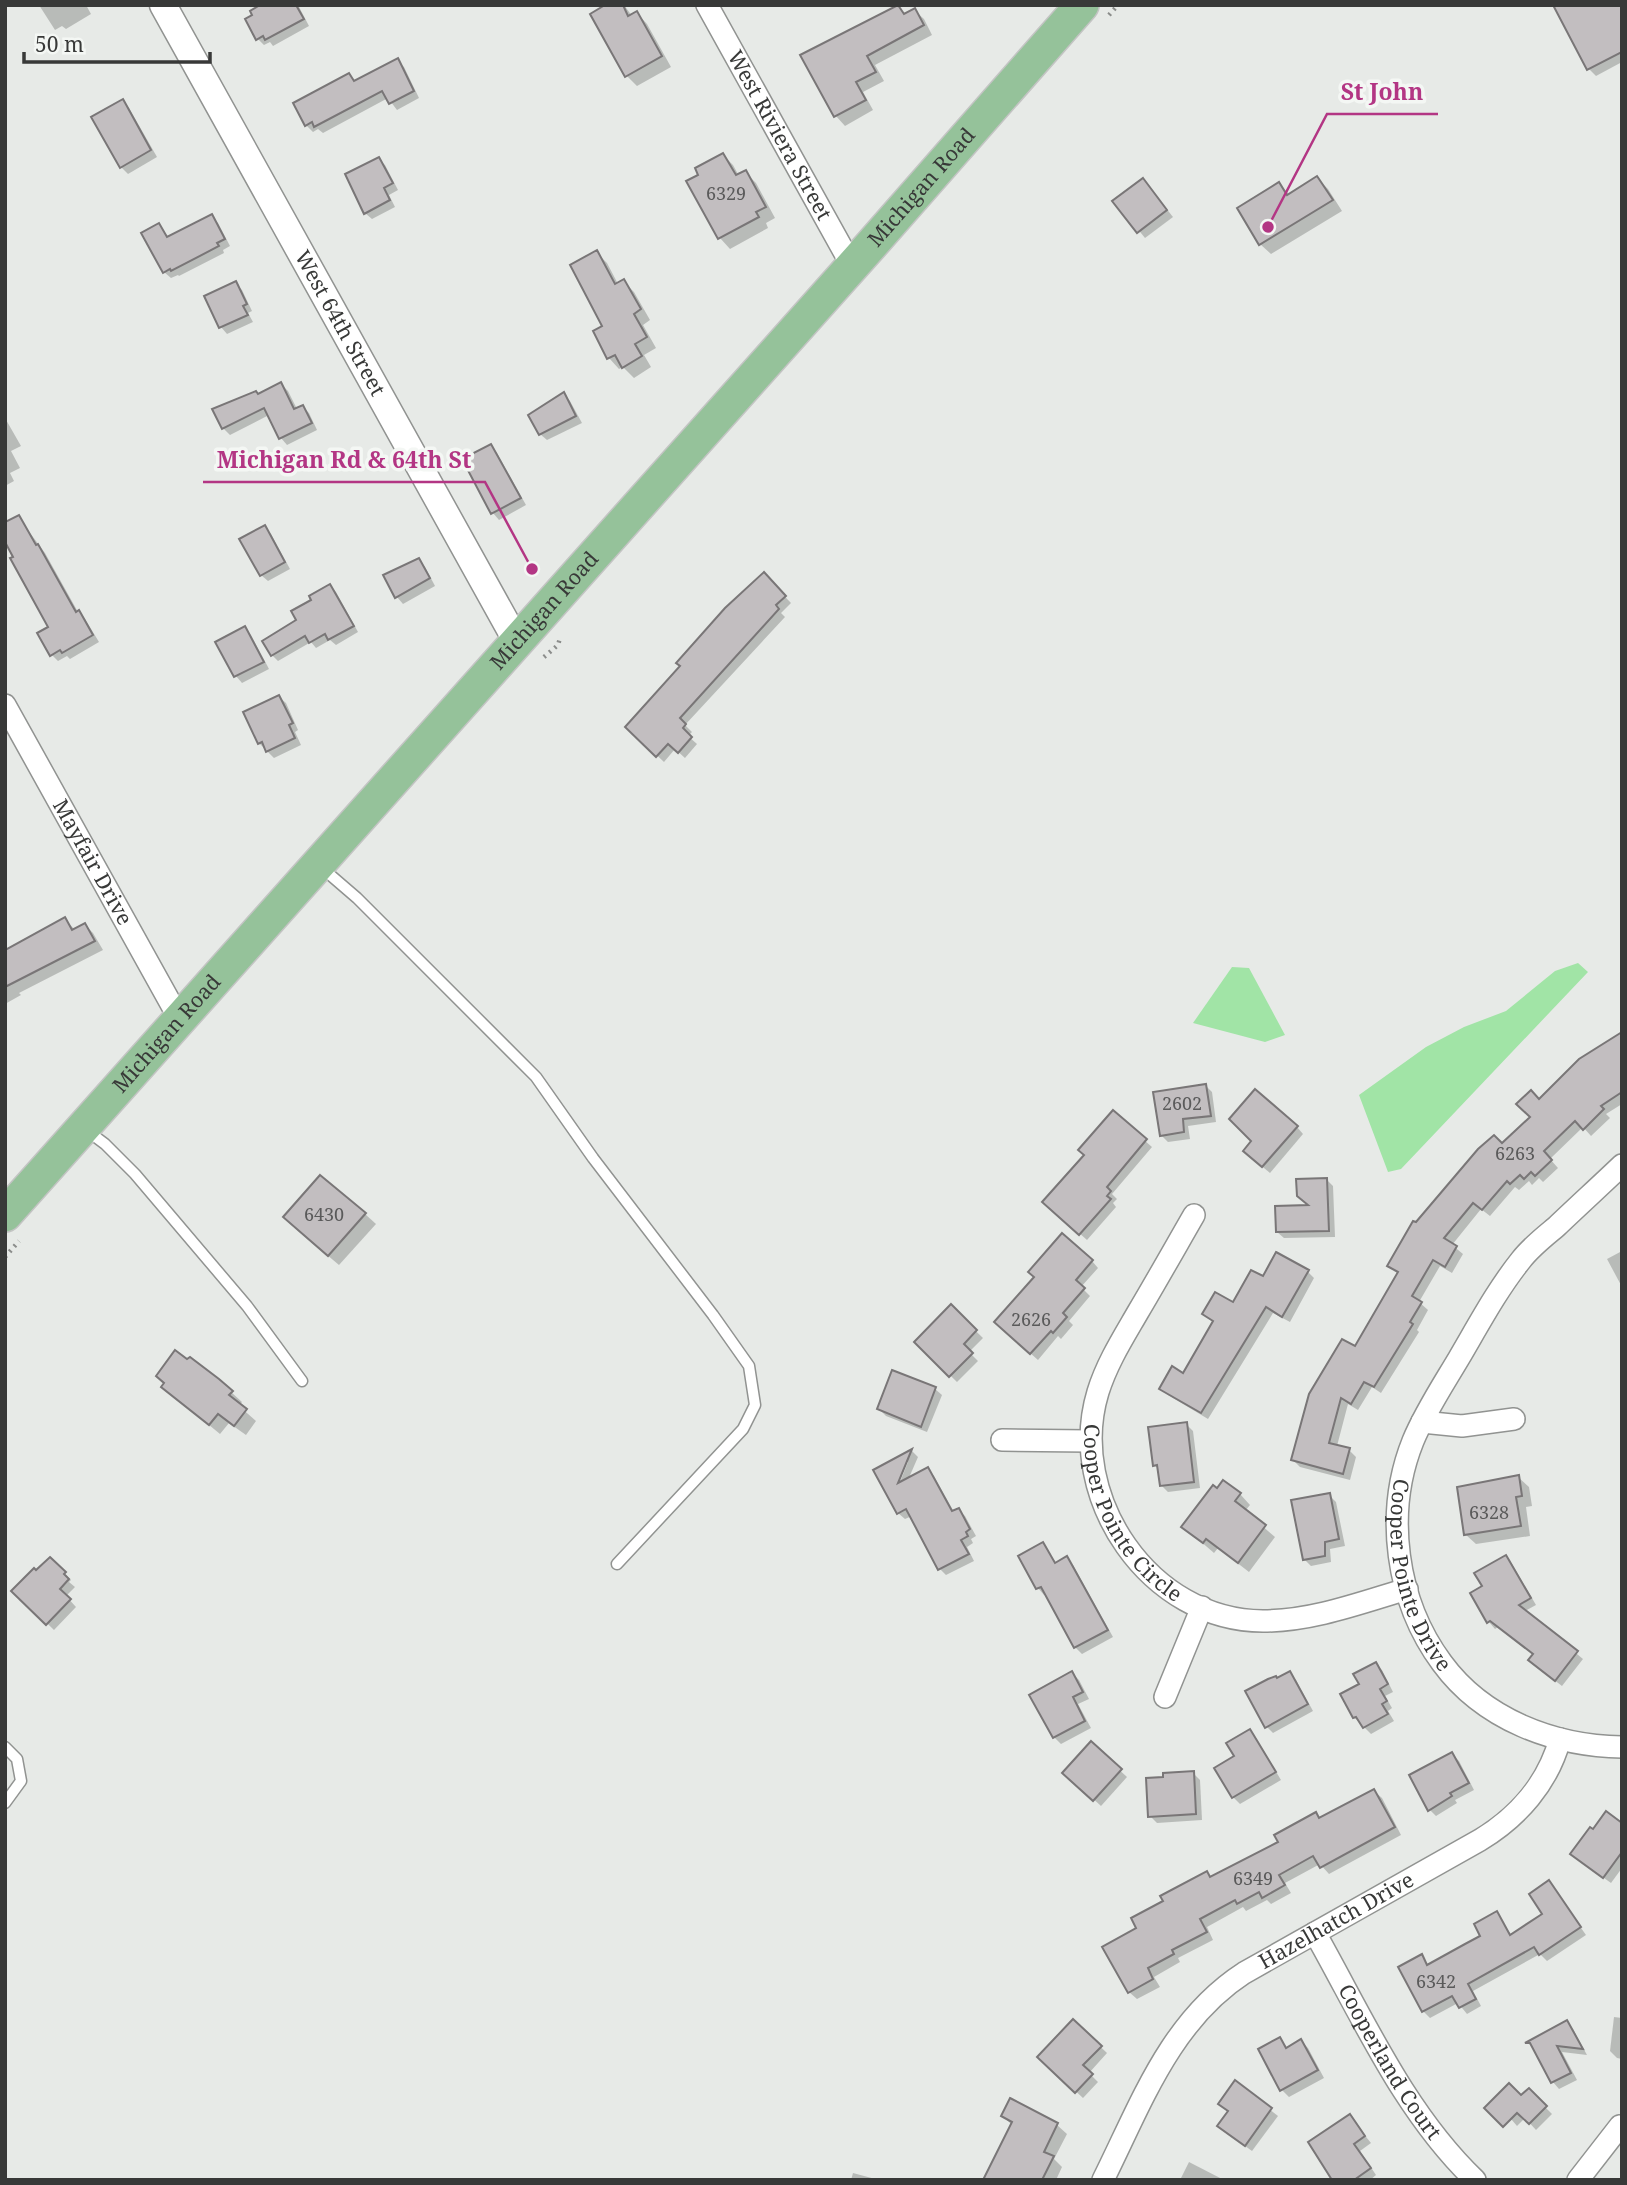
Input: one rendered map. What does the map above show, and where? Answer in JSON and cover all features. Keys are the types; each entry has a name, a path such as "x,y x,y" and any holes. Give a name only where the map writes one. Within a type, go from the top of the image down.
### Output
{"main road":[{"name":"Michigan Road","path":"5,1215 1082,5"}],"street":[{"name":"West 64th Street","path":"163,5 517,642"},
{"name":"West Riviera Street","path":"707,5 852,266"},
{"name":"Mayfair Drive","path":"5,705 180,1020"},
{"name":"Cooper Pointe Drive","path":"1560,1739 1538,1733 1497,1714 1454,1678 1428,1641 1412,1611 1398,1544 1397,1510 1405,1465 1422,1422 1508,1275 1622,1165"},
{"name":"Cooper Pointe Circle","path":"1194,1215 1106,1367 1097,1394 1090,1441 1094,1475 1109,1520 1135,1559 1171,1591 1202,1607 1243,1619 1302,1619 1407,1589"},
{"path":"1422,1422 1462,1426 1514,1419"},
{"path":"1002,1440 1090,1441"},
{"path":"1165,1697 1202,1607"},
{"path":"1560,1739 1595,1746 1622,1747"},
{"name":"Hazelhatch Drive","path":"1103,2180 1161,2064 1194,2015 1232,1981 1500,1827 1518,1811 1541,1782 1553,1761 1560,1739"},
{"name":"Cooperland Court","path":"1315,1933 1404,2091 1429,2128 1475,2180"},
{"path":"1578,2180 1620,2126"}],"lane":[{"path":"318,865 357,898 536,1077 593,1158 749,1366 755,1405 743,1429 617,1564"},
{"path":"84,1127 135,1174 247,1306 302,1381"},
{"path":"5,1747 17,1759 21,1780 5,1803"}],"shaded area":[{"path":"1578,963 1588,972 1401,1169 1388,1172 1359,1095 1426,1047 1464,1027 1506,1011 1555,971"},
{"path":"1232,967 1249,968 1285,1035 1265,1042 1193,1023"}],"building":[{"path":"260,5 296,5 304,19 265,40 263,36 256,40 245,19 252,15 250,11"},
{"path":"605,5 623,5 628,16 637,11 662,56 625,77 590,14"},
{"path":"898,5 904,14 915,8 924,25 867,56 876,72 856,82 866,100 834,117 800,55"},
{"path":"1553,5 1622,5 1622,52 1587,70"},
{"path":"398,58 414,91 389,104 382,91 314,127 312,122 305,126 293,103 349,73 354,81"},
{"path":"123,99 151,150 120,168 91,117"},
{"path":"723,153 736,175 746,170 766,207 756,212 759,217 718,239 686,181 698,175 695,168"},
{"path":"379,157 393,183 384,188 390,200 364,214 345,174"},
{"path":"1317,176 1333,200 1259,245 1237,208 1279,182 1287,195"},
{"path":"1143,178 1167,210 1137,233 1112,201"},
{"path":"212,214 225,239 217,243 219,246 163,273 141,233 159,223 167,237"},
{"path":"597,250 615,284 624,279 641,309 634,314 647,337 635,344 642,356 622,368 615,355 607,359 593,331 602,326 570,265"},
{"path":"236,281 247,304 243,306 248,315 219,328 204,296"},
{"path":"281,382 294,409 303,405 312,423 279,439 264,408 222,429 212,409 256,391 258,394"},
{"path":"564,392 576,416 539,435 528,415"},
{"path":"491,444 521,498 491,514 462,459"},
{"path":"19,515 76,612 79,610 93,635 62,653 60,650 50,656 37,633 48,627 10,558 13,557 5,542 5,522"},
{"path":"265,525 285,562 260,576 239,539"},
{"path":"419,558 430,578 395,598 383,575"},
{"path":"764,572 786,596 776,605 779,609 680,718 686,724 683,728 692,737 678,753 668,744 656,757 625,727 680,666 676,663 725,608"},
{"path":"330,584 354,626 328,640 325,634 309,643 305,636 271,656 262,641 296,620 291,611 311,600 309,596"},
{"path":"245,626 264,662 234,677 215,642"},
{"path":"279,695 293,723 289,725 295,738 266,752 262,742 258,744 243,712"},
{"path":"65,917 72,930 85,923 95,941 5,987 5,950"},
{"path":"1622,1032 1622,1092 1601,1106 1604,1109 1583,1130 1575,1121 1544,1151 1552,1160 1535,1176 1531,1172 1524,1179 1520,1175 1510,1184 1507,1181 1482,1210 1473,1203 1444,1238 1457,1246 1445,1267 1433,1260 1412,1296 1422,1302 1410,1322 1413,1324 1374,1387 1364,1382 1351,1404 1341,1398 1329,1443 1350,1448 1343,1474 1291,1460 1309,1394 1342,1339 1355,1346 1398,1272 1387,1266 1413,1221 1416,1222 1478,1149 1494,1135 1502,1143 1530,1117 1516,1104 1531,1090 1539,1099 1579,1059"},
{"path":"1206,1084 1211,1116 1183,1119 1184,1132 1160,1136 1153,1092"},
{"path":"1255,1089 1298,1126 1262,1167 1243,1151 1251,1141 1229,1119"},
{"path":"1113,1110 1147,1139 1107,1187 1111,1191 1107,1196 1111,1199 1079,1235 1042,1202 1084,1155 1078,1150"},
{"path":"320,1175 366,1213 328,1256 283,1217"},
{"path":"1327,1178 1329,1231 1276,1232 1275,1206 1308,1205 1297,1196 1296,1179"},
{"path":"1062,1233 1093,1260 1076,1280 1085,1288 1063,1313 1067,1317 1030,1354 994,1322 1034,1277 1028,1272"},
{"path":"1276,1252 1309,1270 1282,1317 1266,1307 1201,1413 1159,1389 1172,1366 1183,1373 1213,1321 1202,1314 1215,1292 1233,1302 1251,1270 1263,1276"},
{"path":"951,1304 977,1330 964,1344 973,1353 949,1377 914,1342"},
{"path":"175,1350 187,1359 190,1357 219,1379 233,1391 229,1395 247,1409 234,1426 218,1414 209,1425 161,1387 164,1383 156,1376"},
{"path":"892,1370 936,1387 921,1427 877,1409"},
{"path":"1187,1422 1194,1482 1160,1486 1157,1465 1153,1466 1148,1427"},
{"path":"912,1449 898,1483 928,1467 952,1511 959,1508 970,1529 966,1532 968,1536 961,1540 969,1554 938,1570 906,1509 897,1514 873,1470"},
{"path":"1519,1475 1522,1496 1516,1497 1521,1526 1464,1535 1457,1487"},
{"path":"1223,1480 1241,1493 1235,1501 1266,1525 1238,1563 1206,1539 1203,1543 1181,1527 1213,1485 1217,1488"},
{"path":"1330,1493 1339,1539 1325,1542 1325,1556 1303,1560 1291,1500"},
{"path":"1043,1542 1055,1563 1067,1556 1108,1630 1074,1648 1041,1587 1036,1589 1018,1556"},
{"path":"1506,1555 1531,1598 1519,1605 1578,1651 1555,1681 1528,1660 1533,1654 1490,1621 1487,1623 1470,1593 1482,1586 1474,1573"},
{"path":"50,1557 66,1572 64,1574 69,1579 60,1589 71,1599 46,1625 11,1591 34,1568 36,1570"},
{"path":"1376,1662 1388,1684 1380,1689 1387,1701 1382,1704 1388,1714 1363,1728 1356,1717 1353,1718 1340,1694 1359,1684 1353,1674"},
{"path":"1072,1671 1083,1692 1073,1697 1085,1721 1053,1738 1029,1695"},
{"path":"1290,1671 1308,1704 1265,1728 1245,1691"},
{"path":"1250,1729 1276,1772 1232,1798 1214,1768 1234,1756 1226,1743"},
{"path":"1091,1741 1122,1769 1093,1801 1062,1773"},
{"path":"1452,1752 1469,1783 1450,1793 1452,1796 1428,1811 1409,1775"},
{"path":"1194,1771 1196,1814 1148,1817 1146,1778 1163,1777 1163,1773"},
{"path":"1374,1789 1395,1827 1320,1868 1313,1856 1279,1875 1285,1885 1262,1898 1259,1892 1237,1904 1235,1900 1200,1919 1207,1932 1172,1950 1174,1954 1148,1968 1153,1979 1128,1993 1102,1947 1136,1928 1131,1918 1163,1901 1160,1896 1207,1871 1210,1877 1278,1842 1274,1835 1316,1812 1319,1818"},
{"path":"1606,1811 1622,1823 1622,1852 1603,1878 1570,1854"},
{"path":"1549,1880 1581,1927 1539,1955 1534,1947 1468,1984 1476,1999 1459,2008 1452,1996 1422,2012 1398,1967 1422,1954 1427,1965 1480,1936 1474,1924 1497,1911 1510,1935 1542,1914 1529,1894"},
{"path":"1073,2019 1102,2046 1083,2065 1093,2074 1075,2093 1037,2057"},
{"path":"1567,2020 1583,2049 1557,2046 1571,2073 1551,2083 1530,2043 1525,2043"},
{"path":"1280,2037 1286,2048 1301,2039 1318,2070 1280,2091 1258,2049"},
{"path":"1235,2080 1272,2108 1245,2146 1217,2126 1228,2111 1218,2104"},
{"path":"1509,2083 1521,2095 1529,2088 1547,2106 1529,2124 1517,2113 1503,2127 1484,2108"},
{"path":"1010,2098 1058,2123 1044,2152 1054,2156 1042,2180 983,2180 1012,2122 1001,2116"},
{"path":"1350,2114 1365,2136 1354,2144 1371,2168 1354,2180 1332,2180 1308,2142"}],"place":[{"name":"St John","path":"1268,227"},
{"name":"Michigan Rd & 64th St","path":"532,569"}]}
